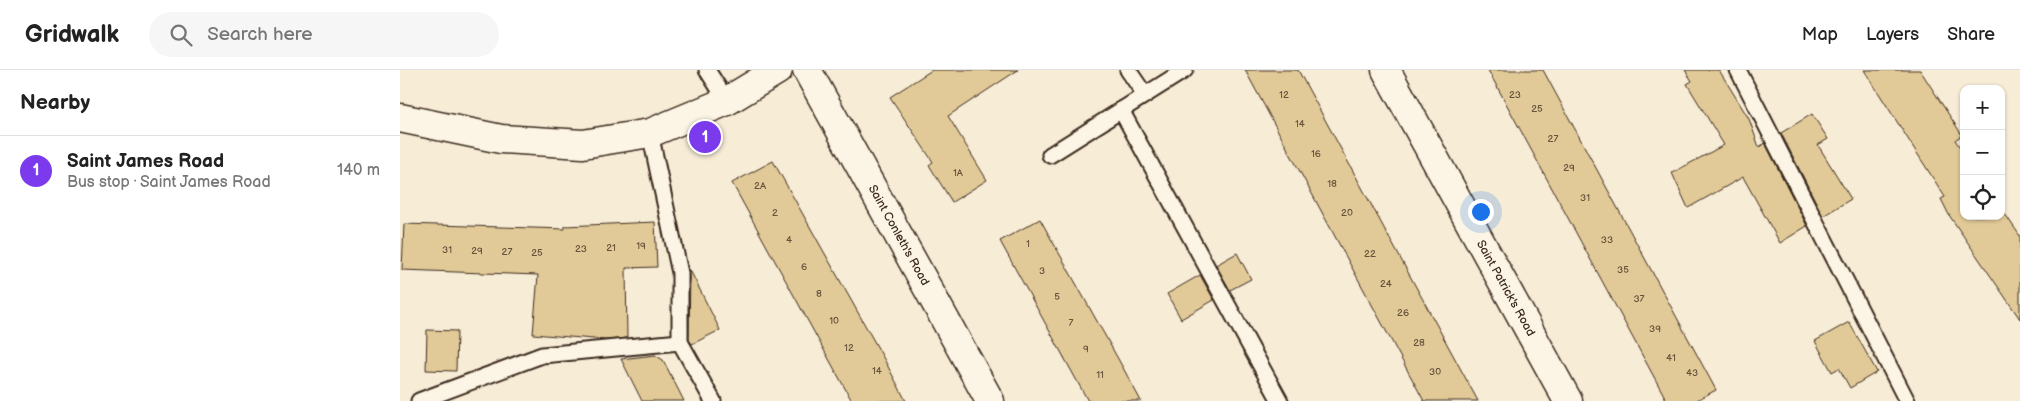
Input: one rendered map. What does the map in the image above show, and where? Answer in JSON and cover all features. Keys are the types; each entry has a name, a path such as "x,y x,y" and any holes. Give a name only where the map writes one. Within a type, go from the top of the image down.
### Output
{"street":[{"path":"400,118 501,139 583,144 650,132 727,101 778,70"},
{"name":"Saint Conleth's Road","path":"807,70 990,401"},
{"name":"Saint Patrick's Road","path":"1386,70 1568,401"}],"lane":[{"path":"707,70 727,101"},
{"path":"1128,70 1145,95"},
{"path":"1050,155 1185,70"},
{"path":"1738,70 1907,401"},
{"path":"1122,110 1280,401"},
{"path":"650,132 680,273 680,342 713,401"},
{"path":"420,401 542,354 680,342"}],"building":[{"path":"932,70 1018,70 948,116 987,180 952,202 929,165 933,162 890,97"},
{"path":"1245,70 1298,70 1478,401 1424,401"},
{"path":"1488,70 1543,70 1716,390 1695,401 1667,401"},
{"path":"1685,70 1719,70 1749,119 1759,147 1765,143 1807,226 1780,243 1743,177 1688,208 1672,173 1724,145 1687,84 1692,81"},
{"path":"1864,70 1920,70 1960,132 1960,136 1955,140 1960,147 1960,220 2005,220 2005,214 2020,236 2020,319 1949,215 1941,199 1945,197"},
{"path":"1812,114 1828,139 1818,145 1851,199 1823,216 1781,133"},
{"path":"773,161 906,401 852,401 732,183"},
{"path":"1040,219 1141,401 1088,401 1000,241"},
{"path":"655,222 657,267 626,268 627,338 606,340 533,334 538,275 402,270 404,224 565,229 565,226"},
{"path":"1237,253 1251,279 1230,290 1216,265"},
{"path":"690,270 720,330 692,344 689,340"},
{"path":"1200,275 1214,300 1181,319 1167,294"},
{"path":"1849,322 1877,372 1850,388 1839,368 1832,372 1815,341"},
{"path":"427,330 457,331 456,371 426,370"},
{"path":"655,355 663,360 684,401 642,401 621,359"}],"place":[{"name":"Saint James Road","path":"705,137"}]}
